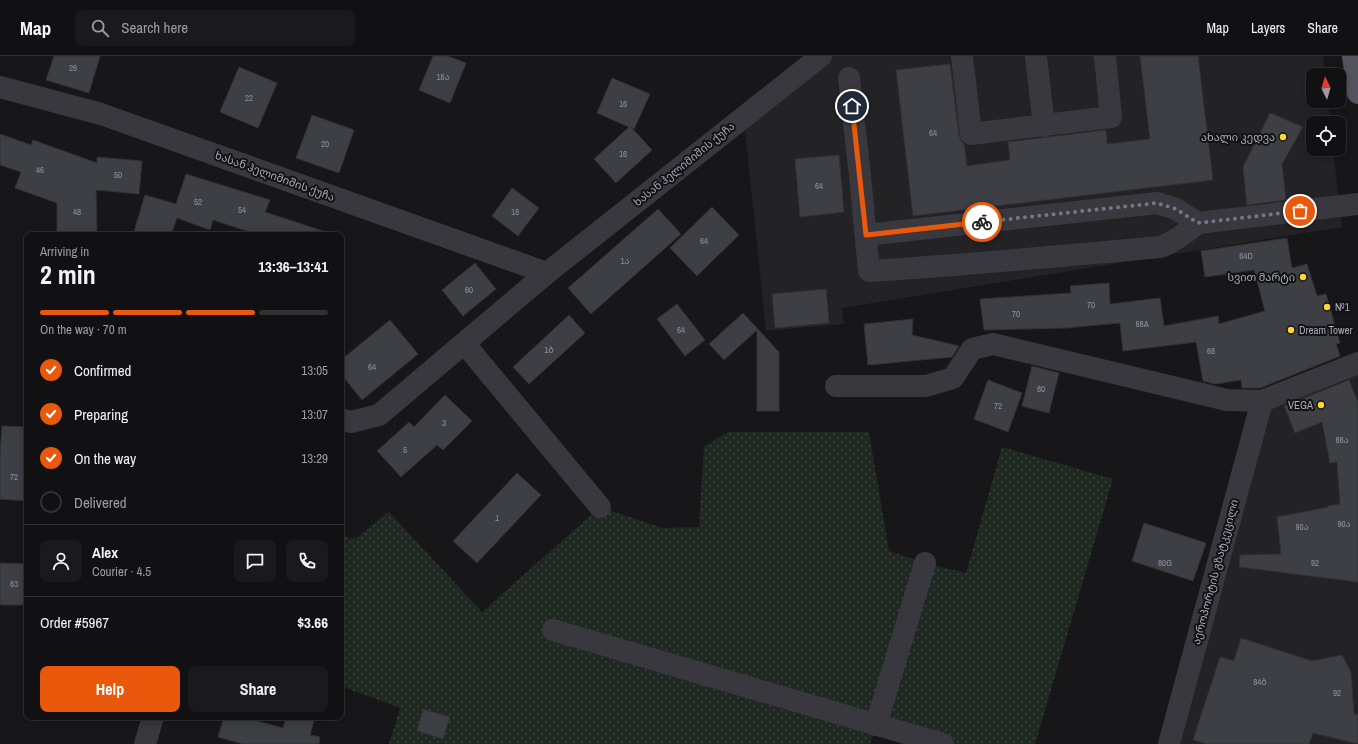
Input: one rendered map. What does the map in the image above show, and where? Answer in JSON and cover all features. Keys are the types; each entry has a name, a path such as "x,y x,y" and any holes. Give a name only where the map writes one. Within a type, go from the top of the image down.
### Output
{"main road":[{"path":"1354,56 1358,93"}],"street":[{"name":"ხასან ჰელიმიშის ქუჩა","path":"344,420 351,422 379,415 547,273 821,56"},
{"path":"962,56 970,134 1111,117 1105,56"},
{"path":"1036,56 1044,126"},
{"path":"849,78 869,271 1014,261 1161,247 1173,242 1198,223 1358,204"},
{"name":"ხასან ჰელიმიშის ქუჩა","path":"0,87 101,114 547,273"},
{"path":"866,235 1157,203 1176,209 1198,223"},
{"path":"464,342 600,507"},
{"path":"836,386 926,386 954,378 972,349 993,344 1227,400 1262,401 1358,363"},
{"name":"აეროპორტის გზატკეცილი","path":"1169,744 1262,401"},
{"path":"876,725 925,563"},
{"path":"553,630 943,744"},
{"path":"145,744 152,720"}],"shaded area":[{"path":"826,56 1323,56 1324,68 1306,68 1306,108 1329,108 1329,116 1306,116 1306,156 1334,156 1342,227 842,308 844,324 766,331 744,121"},
{"path":"1358,370 1358,744 1179,744 1269,404"},
{"path":"728,432 869,432 889,551 925,563 966,573 1002,447 1113,479 1035,744 943,744 876,725 870,744 389,744 400,708 344,687 344,537 355,539 389,512 482,612 600,507 662,528 699,527 704,447"}],"building":[{"path":"54,56 100,56 89,93 46,80"},
{"path":"433,56 448,56 466,63 450,103 419,90"},
{"path":"1140,56 1198,56 1213,180 913,216 896,70 950,64 959,135 964,144 967,166 1010,160 1008,142 1106,130 1107,144 1150,139"},
{"path":"239,67 277,83 258,128 220,112"},
{"path":"612,78 650,94 634,129 631,127 652,150 616,183 594,159 629,127 597,113"},
{"path":"1270,113 1303,127 1282,164 1286,200 1247,205 1243,167"},
{"path":"312,115 354,130 339,173 296,158"},
{"path":"0,134 31,145 33,140 97,163 97,157 142,161 139,194 96,190 97,232 57,232 57,203 15,188 21,172 0,165"},
{"path":"839,155 844,212 800,217 795,159"},
{"path":"186,174 270,200 265,212 323,231 250,232 213,220 210,230 177,218 172,232 134,232 145,195 176,204"},
{"path":"512,188 539,208 518,236 492,216"},
{"path":"712,207 739,235 697,276 670,248"},
{"path":"658,209 681,234 591,314 568,288"},
{"path":"1287,238 1292,268 1307,264 1317,296 1326,294 1340,343 1336,344 1340,356 1260,388 1242,388 1241,380 1215,384 1203,381 1196,342 1123,351 1120,323 1066,328 984,330 980,299 1071,293 1070,286 1109,283 1110,304 1160,298 1164,326 1218,316 1219,324 1265,311 1254,270 1205,277 1201,251"},
{"path":"475,263 496,289 463,316 442,290"},
{"path":"826,289 829,323 775,328 772,294"},
{"path":"677,304 705,340 685,356 657,319"},
{"path":"743,313 779,352 779,411 757,411 757,330 724,360 709,344"},
{"path":"569,315 585,333 529,384 513,367"},
{"path":"913,319 912,335 959,346 952,357 868,365 864,324"},
{"path":"390,320 418,354 362,400 344,378 344,358"},
{"path":"1032,366 1059,373 1049,413 1022,406"},
{"path":"988,380 1022,393 1008,432 974,419"},
{"path":"1349,380 1358,402 1358,582 1239,567 1240,555 1281,554 1277,517 1340,504 1337,462 1330,463 1322,422 1295,433 1284,406"},
{"path":"445,395 472,421 443,450 437,445 401,477 377,451 409,422 414,427"},
{"path":"2,426 24,427 24,501 0,499 0,454"},
{"path":"517,473 541,495 477,563 453,541"},
{"path":"1144,523 1206,543 1193,581 1132,561"},
{"path":"0,563 24,564 24,605 0,605"},
{"path":"1241,638 1312,661 1342,655 1351,672 1354,714 1358,715 1358,744 1313,733 1309,744 1207,744 1193,740 1220,657 1234,661"},
{"path":"423,709 450,717 443,739 417,731"},
{"path":"223,720 254,720 283,728 285,720 314,720 310,735 320,737 319,744 243,744 218,737"}],"way so far":[{"path":"982,222 1157,203 1176,209 1198,223 1300,211"}],"place":[{"name":"ახალი კედვა","path":"1283,137"},
{"name":"სვით მარტი","path":"1303,277"},
{"name":"№1","path":"1327,307"},
{"name":"Dream Tower","path":"1291,330"},
{"name":"VEGA","path":"1321,405"}],"route":[{"path":"852,106 866,235 982,222"}]}
